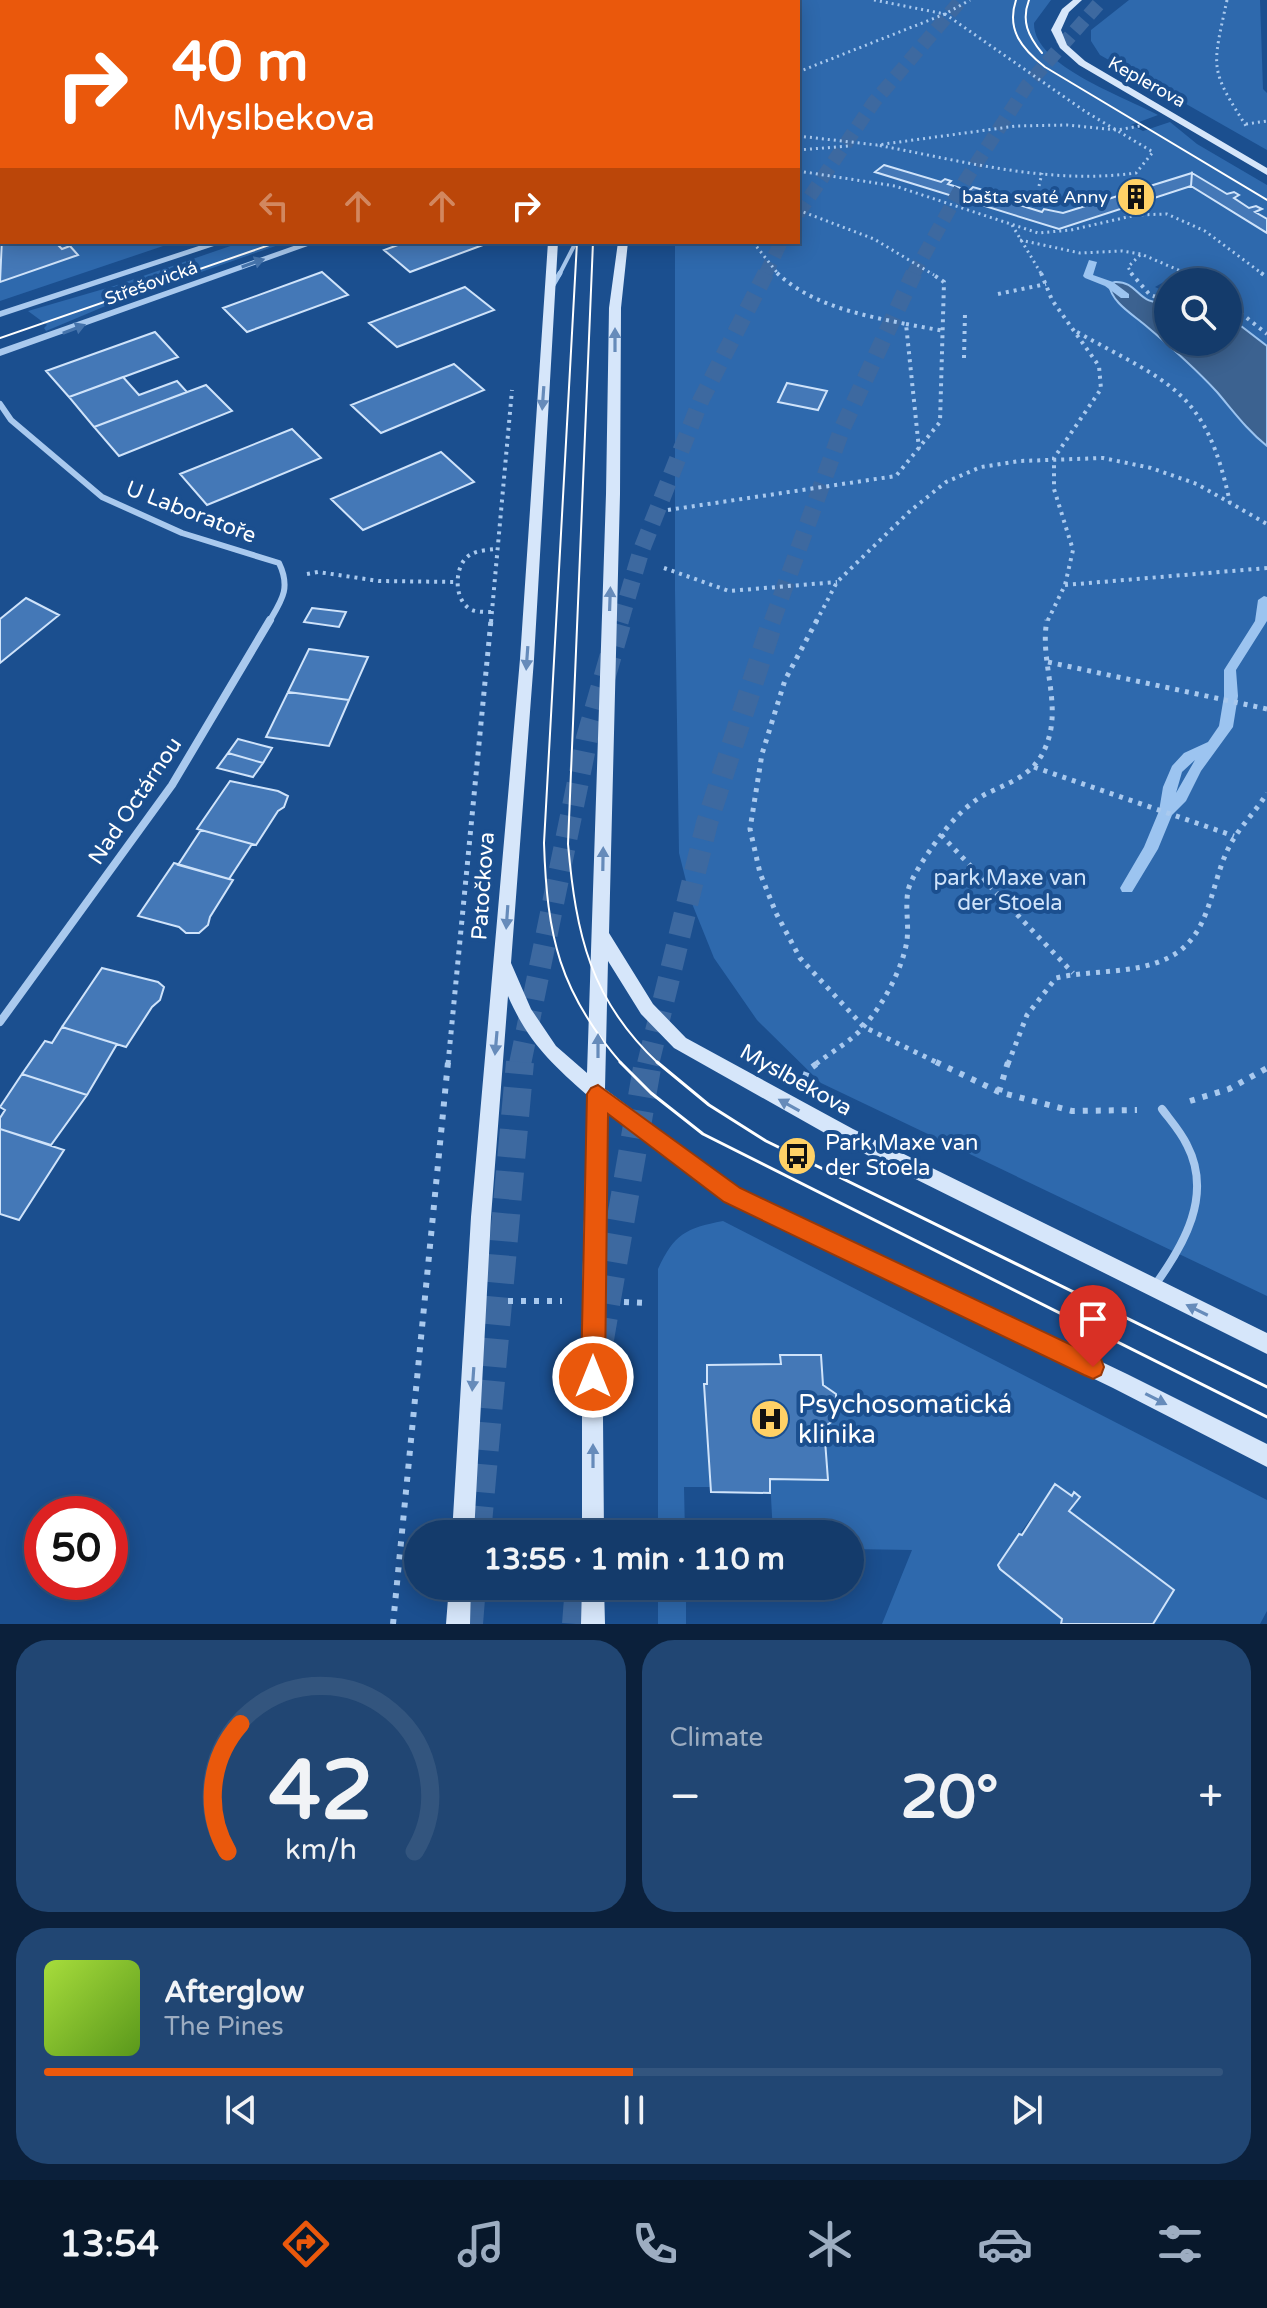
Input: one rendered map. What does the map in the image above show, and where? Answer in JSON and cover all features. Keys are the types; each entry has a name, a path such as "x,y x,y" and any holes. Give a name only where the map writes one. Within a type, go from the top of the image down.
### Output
{"main road":[{"name":"Keplerova","path":"1078,0 1065,11 1056,30 1070,54 1096,73 1180,118 1267,172"},
{"name":"Patočkova","path":"464,1520 481,1217 503,966 553,244"},
{"path":"593,1520 592,1301 615,308 623,244"},
{"name":"Myslbekova","path":"602,937 647,1009 680,1043 819,1121 1267,1344"},
{"path":"503,966 524,1013 550,1051 598,1094 732,1195 1120,1381 1267,1456"},
{"path":"458,1624 459,1600"},
{"path":"593,1600 593,1624"}],"street":[{"name":"Střešovická","path":"0,314 215,244"},
{"name":"Střešovická","path":"0,353 308,244"},
{"name":"U Laboratoře","path":"0,405 11,420 102,497 182,533 279,563 286,577"},
{"name":"Nad Octárnou","path":"0,1022 172,785 286,593 286,577"}],"lane":[{"path":"550,292 575,244"},
{"path":"1152,1288 1177,1252 1197,1208 1199,1179 1190,1149 1162,1109"}],"path":[{"path":"874,0 945,14 1153,152 1136,173 1095,178 1042,173 877,145"},
{"path":"800,71 945,14 970,0"},
{"path":"1227,0 1214,60 1219,84 1252,136"},
{"path":"1246,124 1267,121"},
{"path":"800,150 877,145 1016,126 1067,125 1117,130"},
{"path":"800,136 858,145"},
{"path":"800,171 895,186 1038,233 1061,234 1142,215 1167,214 1187,220 1267,277"},
{"path":"1039,186 1042,173"},
{"path":"1095,178 1097,185"},
{"path":"668,510 896,476 940,422 944,282 920,262 890,247 837,222 800,211"},
{"path":"803,1085 807,1071 864,1027 893,980 907,941 908,889 941,835 965,809 991,791 1013,784 1034,767 1046,747 1051,729 1052,698 1044,636 1048,617 1065,585 1073,550 1054,489 1054,458 1101,389 1099,366 1052,300 1012,225"},
{"path":"1019,239 1080,253 1122,251 1141,254 1178,268"},
{"path":"754,244 771,266 810,294 856,313 944,331"},
{"path":"1141,254 1128,267 1136,282 1154,296"},
{"path":"998,294 1046,284"},
{"path":"964,358 965,313"},
{"path":"1242,314 1267,334"},
{"path":"906,324 919,449"},
{"path":"1072,330 1164,381 1187,398 1223,463 1230,503"},
{"path":"393,1624 513,380"},
{"path":"1267,524 1197,484 1151,468 1103,458 1054,458 981,467 946,482 910,511 837,582 785,680 762,754 750,829 760,873 776,913 800,958 864,1027 999,1092 1072,1111 1162,1109 1229,1089 1267,1068"},
{"path":"491,612 471,610 462,600 458,582 461,565 467,557 479,550 497,549"},
{"path":"664,568 729,591 837,582"},
{"path":"1065,585 1267,568"},
{"path":"286,577 318,572 379,581 458,582"},
{"path":"1048,662 1267,709"},
{"path":"1034,767 1234,836"},
{"path":"999,1092 1012,1048 1044,987 1056,978 1074,973 1103,972 1161,962 1186,947 1211,909 1222,862 1234,836 1259,808 1267,793"},
{"path":"941,835 1074,973"},
{"path":"425,1302 647,1303"}],"green space":[{"name":"park Maxe van der Stoela","path":"800,0 1051,0 1034,23 1038,39 1048,53 1064,66 1158,115 1131,125 1143,131 1170,122 1197,144 1267,185 1267,346 1242,327 1242,268 1154,268 1154,302 1146,300 1130,285 1120,304 1154,333 1154,356 1180,356 1267,446 1267,1296 821,1083 757,1020 714,958 691,901 679,853 675,244 800,244"},
{"path":"1129,0 1260,0 1263,89 1267,93 1267,150 1100,55 1091,41 1091,30"},
{"path":"57,244 169,244 0,301 0,282 78,255 70,246 62,249"},
{"path":"236,244 281,244 115,302 46,331 44,328 47,325 28,311 114,286"},
{"path":"723,1221 1267,1500 1267,1611 1260,1624 1153,1624 1173,1590 1069,1511 1080,1496 1075,1493 1072,1496 1055,1484 998,1565 1062,1619 1061,1624 882,1624 912,1550 864,1549 864,1520 772,1520 770,1479 828,1479 824,1427 836,1419 836,1394 780,1356 781,1364 708,1365 707,1384 704,1385 710,1487 684,1487 685,1520 658,1520 658,1269 676,1240 699,1227"},
{"path":"658,1600 686,1600 686,1624 658,1624"}],"shaded area":[{"path":"1123,283 1154,302 1154,333 1118,302 1109,284"},
{"path":"1242,327 1267,346 1267,446 1247,427 1180,356 1242,356"}],"building":[{"name":"bašta svaté Anny","path":"884,165 941,182 945,179 951,181 948,184 969,191 973,187 980,189 977,193 998,199 1001,195 1009,198 1006,201 1042,212 1044,209 1063,213 1192,173 1191,186 1059,229 875,172"},
{"path":"1192,173 1227,194 1234,192 1239,195 1234,198 1249,208 1256,206 1262,209 1255,212 1267,219 1267,233 1191,186"},
{"path":"2,244 57,244 62,249 70,246 78,255 0,282"},
{"path":"400,244 486,244 410,272 384,250"},
{"path":"322,272 348,295 247,332 223,308"},
{"path":"465,287 494,310 397,347 369,323"},
{"path":"155,332 178,357 69,397 46,371"},
{"path":"454,364 484,390 381,433 351,405"},
{"path":"123,377 139,395 177,381 187,392 94,427 69,397"},
{"path":"787,383 827,391 818,410 778,402"},
{"path":"206,385 232,411 119,456 94,427"},
{"path":"292,429 321,458 207,505 180,474"},
{"path":"441,452 474,482 363,530 331,499"},
{"path":"26,598 59,615 0,663 0,619"},
{"path":"312,608 346,612 339,627 304,622"},
{"path":"309,649 368,657 349,700 288,692"},
{"path":"288,692 349,700 329,746 266,737"},
{"path":"238,739 272,748 263,763 228,753"},
{"path":"228,753 263,763 253,777 217,768"},
{"path":"230,781 288,796 284,807 278,811 256,845 197,829"},
{"path":"201,830 252,844 229,879 178,865"},
{"path":"174,863 233,880 208,925 199,933 186,933 179,927 138,916"},
{"path":"102,968 158,982 164,987 160,1000 126,1047 62,1027"},
{"path":"62,1027 117,1044 87,1095 22,1074 45,1041 52,1043"},
{"path":"22,1074 87,1095 51,1145 0,1129 0,1118 5,1110 0,1107"},
{"path":"0,1129 64,1150 19,1220 0,1214"},
{"path":"780,1355 821,1355 823,1385 836,1394 836,1419 824,1427 828,1480 770,1479 770,1493 711,1492 704,1384 707,1384 707,1365 781,1364"},
{"path":"1055,1484 1072,1496 1074,1492 1080,1497 1069,1511 1174,1590 1153,1624 1061,1624 1062,1619 1000,1569 998,1565"}],"waterway":[{"path":"1092,262 1088,276 1109,284 1125,296"},
{"path":"1127,888 1151,849 1166,812 1181,797 1196,768 1226,727 1231,696 1230,670 1261,621 1264,600"},
{"path":"1166,811 1176,770 1189,757 1211,746"}],"tunnel":[{"path":"800,211 874,102 961,0"},
{"path":"913,274 965,181 1028,84 1102,0"},
{"path":"765,274 780,244"},
{"path":"620,622 641,551 701,400 765,274"},
{"path":"772,622 842,429 913,274"},
{"path":"520,1064 587,738 621,620"},
{"path":"648,1064 707,823 773,620"},
{"path":"478,1520 520,1062"},
{"path":"599,1345 648,1062"},
{"path":"469,1624 471,1600"},
{"path":"576,1624 578,1600"}],"tram line":[{"path":"1016,0 1013,21 1018,38 1045,67 1267,200"},
{"path":"1029,0 1027,28 1042,53"},
{"path":"0,338 272,244"},
{"path":"577,244 544,843 549,907 560,961 584,1012 622,1064"},
{"path":"593,244 568,844 576,907 591,964 617,1015 657,1062"},
{"path":"657,1062 709,1105 766,1141 1267,1387"},
{"path":"622,1064 651,1093 703,1134 1267,1417"}],"place":[{"name":"bašta svaté Anny","path":"1136,197"},
{"name":"Park Maxe van der Stoela","path":"797,1156"},
{"name":"Psychosomatická klinika","path":"770,1419"}],"route":[{"path":"593,1377 598,1094 732,1195 1093,1367"}]}
